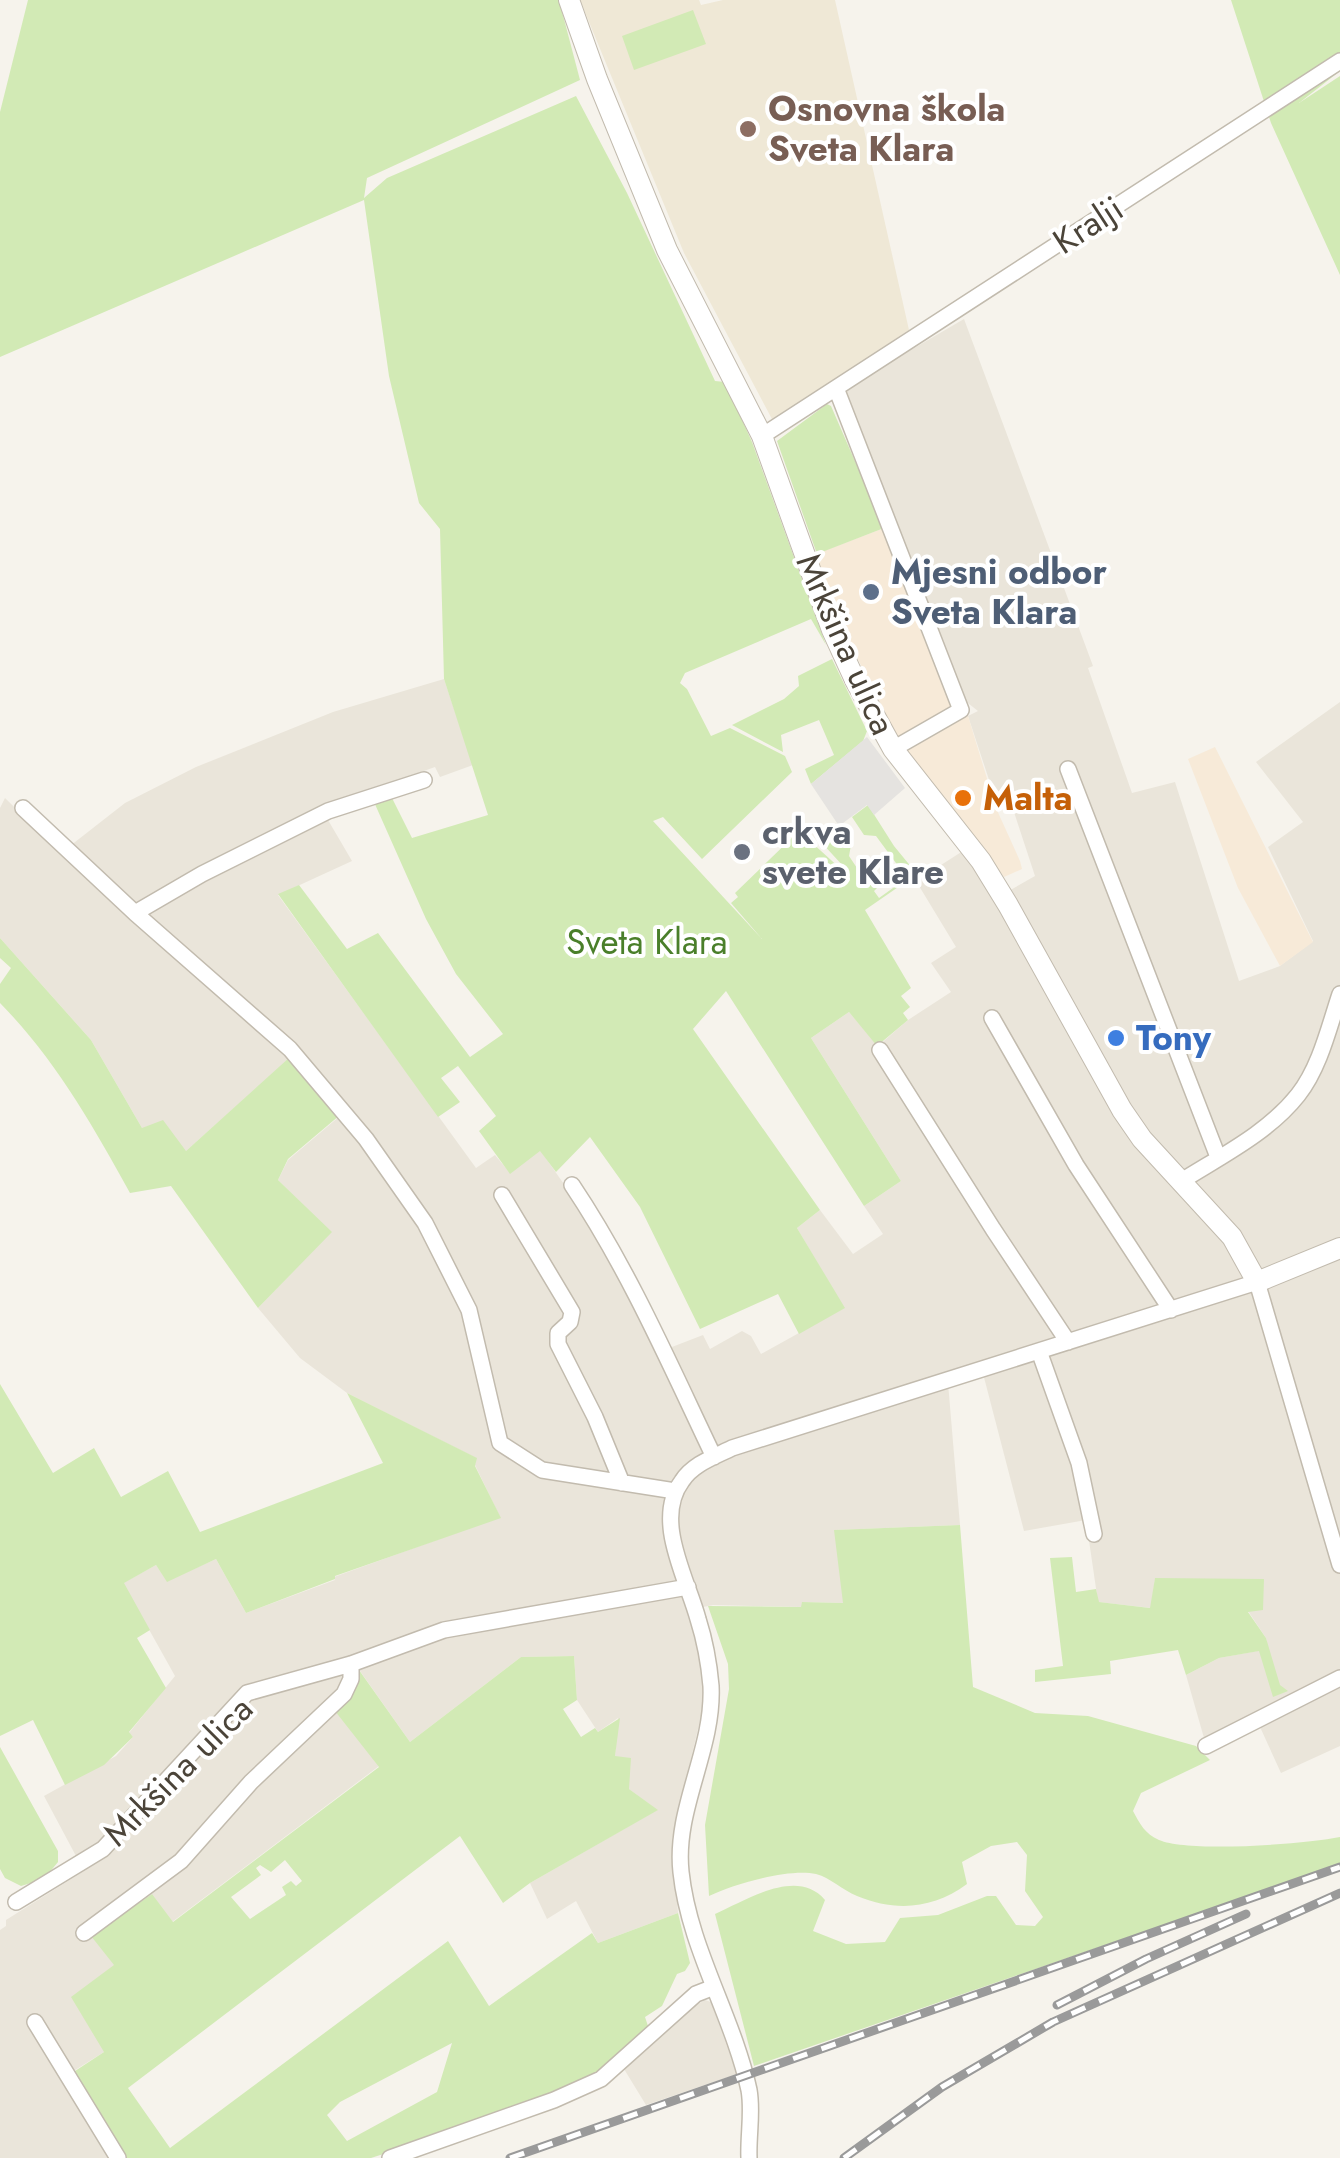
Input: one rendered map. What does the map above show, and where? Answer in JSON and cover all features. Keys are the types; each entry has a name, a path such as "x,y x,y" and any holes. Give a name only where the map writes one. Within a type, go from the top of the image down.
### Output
{"street":[{"name":"Mrkšina ulica","path":"569,0 597,79 668,250 762,436 832,630 855,680 893,748 981,861 1122,1110 1142,1139 1232,1237 1256,1282 1340,1565"},
{"name":"Kralji","path":"762,436 1340,61"},
{"path":"836,388 961,710 893,748"},
{"path":"1068,769 1218,1157"},
{"path":"135,913 202,874 328,811 424,780"},
{"path":"23,808 290,1050 366,1139 425,1224 469,1310 500,1442 542,1470 675,1491"},
{"path":"1180,1182 1270,1125 1300,1092 1320,1056 1340,994"},
{"path":"992,1018 1076,1165 1171,1310"},
{"path":"880,1050 1068,1342"},
{"path":"572,1185 600,1226 652,1325 714,1457"},
{"path":"502,1195 572,1312 573,1317 558,1333 558,1344 595,1417 622,1483"},
{"path":"749,2158 748,2087 690,1922 680,1863 680,1837 707,1732 711,1689 705,1642 672,1530 670,1510 683,1478 696,1466 732,1448 1171,1310 1340,1248"},
{"path":"1039,1351 1080,1463 1094,1534"},
{"name":"Mrkšina ulica","path":"16,1902 103,1849 247,1693 351,1664 444,1630 688,1587"},
{"name":"Mrkšina ulica","path":"84,1932 146,1889 202,1840 251,1782 344,1694 352,1679 351,1664"},
{"path":"1206,1746 1340,1678"},
{"path":"390,2158 540,2106 601,2079 696,1994 714,1986"},
{"path":"35,2022 118,2158"}],"shaded area":[{"name":"Osnovna škola Sveta Klara","path":"580,0 699,0 701,5 723,0 835,0 909,330 773,421 684,253"},
{"path":"964,319 1093,666 1088,668 1132,793 1175,782 1239,981 1280,966 1313,941 1268,847 1303,822 1256,762 1340,702 1340,1746 1281,1773 1255,1716 1204,1738 1186,1675 1219,1658 1268,1649 1266,1638 1248,1611 1155,1579 1151,1608 1098,1602 1086,1520 1024,1531 980,1362 947,1371 960,1525 835,1530 844,1603 802,1602 802,1607 713,1605 688,1610 702,1663 703,1689 702,1712 672,1839 678,1913 598,1943 576,1901 547,1919 530,1883 657,1810 629,1789 615,1756 618,1718 598,1732 577,1700 574,1656 521,1657 410,1742 360,1671 348,1674 379,1766 172,1922 144,1884 85,1927 115,1965 104,2052 64,2077 113,2158 0,2158 0,1930 6,1926 6,1920 84,1871 44,1796 116,1756 133,1737 129,1733 175,1676 123,1583 156,1565 167,1581 216,1559 246,1613 500,1517 475,1465 476,1458 347,1393 300,1358 258,1308 331,1232 278,1180 288,1160 347,1110 299,1050 186,1151 142,1128 91,1040 0,938 0,808 5,798 61,853 125,803 196,767 333,712 444,679 473,765 440,777 435,767 321,808 352,861 278,895 476,1168 495,1155 510,1173 540,1150 592,1224 659,1352 703,1335 710,1349 742,1331 751,1336 761,1354 844,1308 797,1228 820,1210 853,1254 883,1234 864,1206 901,1181 811,1038 849,1012 878,1046 908,1020 951,992 931,963 956,947 916,881 966,849 998,897 1035,876 1011,803 998,807 968,716 978,711 964,700 844,389"},
{"path":"884,528 964,717 968,716 996,808 1020,861 1022,869 1004,877 904,750 838,620 813,555"},
{"path":"867,737 905,788 874,815 867,805 839,826 811,784"},
{"path":"1215,747 1313,942 1280,966 1238,888 1188,759"},
{"path":"705,2000 711,2002 737,2074 646,2105 624,2069 678,2016"}],"green space":[{"name":"Sveta Klara","path":"28,0 559,0 580,80 367,178 364,198 387,178 576,96 627,193 715,381 725,382 752,442 826,645 811,619 685,673 680,683 687,689 711,736 730,728 785,756 792,772 702,859 663,817 653,821 762,939 731,903 738,897 735,893 799,831 842,870 844,867 821,842 839,826 851,845 849,856 867,883 877,888 874,891 879,898 907,878 876,836 864,835 852,817 868,805 917,874 865,910 911,988 901,996 910,1007 903,1013 908,1020 877,1046 849,1012 811,1038 901,1181 864,1206 726,991 693,1029 820,1210 797,1228 845,1308 799,1334 778,1294 700,1329 640,1207 590,1137 556,1172 540,1151 510,1174 479,1131 496,1116 458,1066 441,1078 460,1102 438,1117 278,894 299,885 347,949 378,933 470,1057 503,1034 456,974 426,919 374,802 391,796 412,838 488,815 444,679 440,529 419,503 389,376 364,200 0,357 0,112"},
{"path":"1231,0 1340,0 1340,71 1299,103 1340,76 1340,275 1271,123"},
{"path":"693,10 706,44 634,70 622,36"},
{"path":"827,404 884,528 817,554 777,441"},
{"path":"832,659 867,731 863,741 811,784 805,769 834,755 819,720 781,735 783,752 732,725 784,699 799,686 798,676"},
{"path":"0,938 91,1040 142,1128 163,1120 186,1151 290,1057 340,1115 288,1159 278,1180 332,1232 258,1308 171,1186 130,1193 55,1070 0,1003 0,984 11,968 0,958"},
{"path":"0,1384 53,1473 94,1448 121,1497 168,1471 200,1532 383,1463 347,1393 477,1458 475,1466 501,1518 335,1576 246,1613 216,1559 167,1582 156,1565 124,1583 150,1630 137,1638 166,1688 129,1732 133,1737 104,1765 65,1785 33,1720 0,1736"},
{"path":"960,1525 973,1687 1035,1713 1088,1716 1196,1746 1210,1760 1141,1793 1133,1811 1146,1832 1159,1840 1220,1847 1340,1837 1340,1864 754,2066 715,1914 772,1889 801,1886 825,1900 813,1931 846,1944 885,1942 900,1918 938,1915 987,1896 996,1896 1016,1925 1035,1926 1043,1917 1025,1891 1027,1855 1017,1842 991,1846 962,1862 967,1884 928,1903 900,1906 872,1901 821,1876 805,1873 762,1878 709,1896 705,1825 729,1689 728,1664 708,1606 801,1607 802,1602 843,1603 834,1530"},
{"path":"1072,1557 1076,1592 1096,1589 1099,1602 1150,1608 1155,1578 1264,1579 1263,1610 1248,1612 1266,1638 1280,1685 1288,1691 1273,1697 1259,1651 1219,1658 1186,1675 1178,1650 1110,1661 1111,1674 1035,1682 1035,1670 1063,1666 1050,1558"},
{"path":"574,1656 577,1700 563,1709 581,1737 620,1718 615,1756 631,1758 629,1789 658,1810 530,1883 503,1903 460,1836 128,2088 170,2148 448,1941 489,2006 592,1933 598,1943 678,1913 690,1963 677,1974 662,2006 645,2017 646,2033 597,2075 479,2123 371,2158 123,2158 72,2073 104,2052 71,1997 114,1965 91,1936 152,1894 173,1922 379,1767 335,1711 351,1694 359,1670 410,1742 521,1657","holes":["285,1860 302,1881 296,1886 291,1881 282,1887 286,1895 250,1919 231,1897 261,1875 256,1868 260,1865 271,1872","452,2043 437,2092 347,2141 327,2115 340,2102"]},
{"path":"0,1747 58,1851 58,1862 44,1879 21,1886 5,1878 0,1869"}],"railway":[{"path":"510,2158 1340,1867"},
{"path":"844,2158 942,2087 1053,2022 1340,1893"},
{"path":"1057,2005 1246,1914"}],"place":[{"name":"Osnovna škola Sveta Klara","path":"748,129"},
{"name":"Mjesni odbor Sveta Klara","path":"871,592"},
{"name":"Malta","path":"963,798"},
{"name":"crkva svete Klare","path":"742,852"},
{"name":"Tony","path":"1116,1038"}]}
